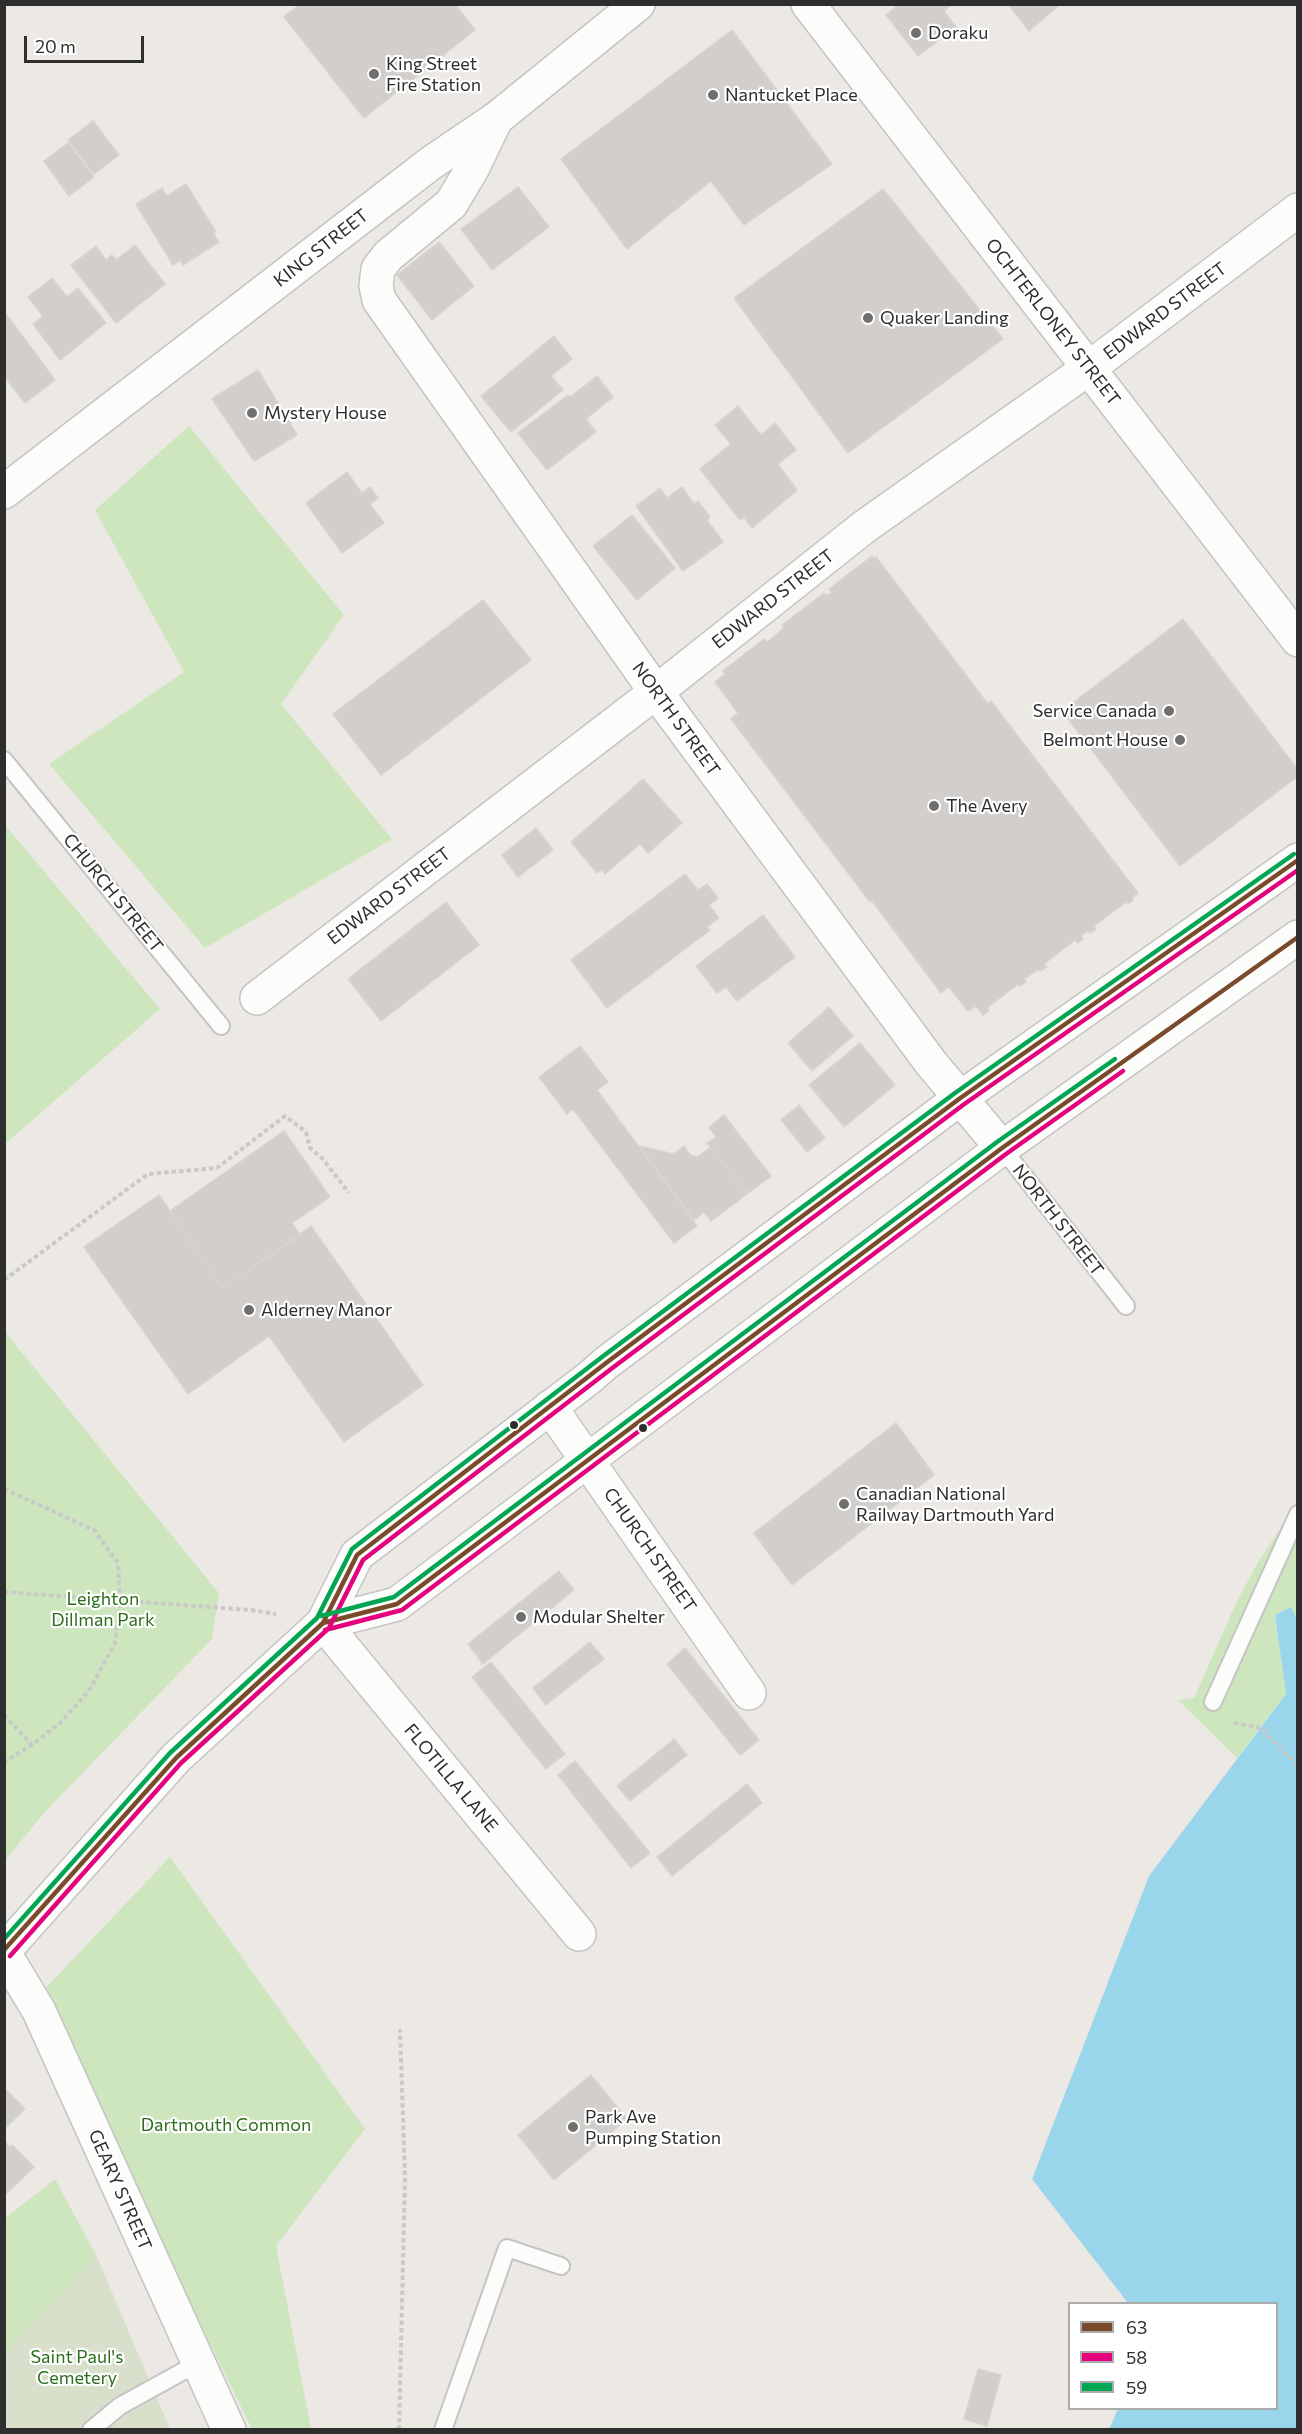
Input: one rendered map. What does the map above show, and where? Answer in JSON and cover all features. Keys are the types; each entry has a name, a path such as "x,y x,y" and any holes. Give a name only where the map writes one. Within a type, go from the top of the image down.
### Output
{"street":[{"name":"KING STREET","path":"4,492 431,163 496,119 638,4"},
{"name":"OCHTERLONEY STREET","path":"808,4 1298,640"},
{"name":"NORTH STREET","path":"496,119 472,169 451,204 388,256 378,269 376,286 379,300 656,692 959,1099 1002,1149"},
{"name":"EDWARD STREET","path":"257,998 656,692 864,526 1089,368 1298,210"},
{"path":"4,1952 176,1758 323,1623 357,1555 590,1378 606,1363 959,1099 1298,860"},
{"path":"323,1623 397,1604 1002,1149 1298,937"},
{"name":"CHURCH STREET","path":"550,1407 749,1693"},
{"name":"FLOTILLA LANE","path":"323,1623 579,1934"},
{"name":"GEARY STREET","path":"4,1952 39,2011 229,2430"}],"lane":[{"name":"CHURCH STREET","path":"4,760 220,1026"},
{"name":"NORTH STREET","path":"1002,1149 1126,1306"},
{"path":"1212,1702 1298,1514"},
{"path":"443,2430 507,2248 561,2266"},
{"path":"91,2430 120,2406 198,2363"}],"path":[{"path":"4,1281 148,1174 217,1168 285,1116 306,1132 310,1148 322,1158 349,1193"},
{"path":"4,1489 94,1530 118,1563 120,1601 116,1643 89,1691 61,1722 32,1745 4,1762"},
{"path":"4,1592 251,1610"},
{"path":"4,1715 32,1745"},
{"path":"1260,1728 1298,1766"},
{"path":"399,2430 405,2177 400,2029"}],"green space":[{"path":"189,426 344,615 281,704 392,839 205,948 49,764 184,672 95,510"},
{"path":"4,824 160,1009 5,1144 4,1144"},
{"name":"Leighton Dillman Park","path":"5,1332 219,1593 212,1639 44,1813 5,1860"},
{"path":"1297,1503 1297,1621 1291,1607 1275,1615 1286,1694 1237,1758 1178,1700 1194,1698 1236,1603 1257,1564"},
{"name":"Dartmouth Common","path":"170,1857 365,2129 276,2246 311,2429 252,2429 39,1995"},
{"name":"Saint Paul's Cemetery","path":"55,2179 96,2255 170,2429 5,2430 5,2218"},
{"name":"Saint Paul's Cemetery","path":"96,2255 170,2429 5,2429 4,2355"}],"water":[{"path":"1291,1607 1298,1621 1297,2429 1109,2429 1118,2410 1278,2410 1278,2302 1127,2302 1032,2179 1149,1876 1286,1694 1275,1615"}],"building":[{"name":"King Street Fire Station","path":"300,4 455,4 475,30 364,118 284,17"},
{"path":"899,4 952,4 944,11 956,27 918,56 886,15"},
{"path":"1008,4 1061,4 1029,31"},
{"name":"Nantucket Place","path":"732,30 832,164 744,225 711,181 627,249 561,159"},
{"path":"93,121 119,155 94,174 68,140"},
{"path":"68,143 94,177 69,196 44,161"},
{"path":"186,184 216,232 213,233 219,242 183,265 180,260 173,265 136,204 162,188 167,196"},
{"path":"518,187 549,227 492,270 461,229"},
{"name":"Quaker Landing","path":"883,189 1003,339 848,453 734,298"},
{"path":"439,242 474,286 432,320 397,275"},
{"path":"135,245 165,284 116,323 71,265 96,246 106,260 112,255 116,260"},
{"path":"52,278 67,297 78,288 106,323 60,360 33,324 43,316 28,297"},
{"path":"7,315 55,380 25,403 4,376 4,317"},
{"path":"554,336 572,359 551,376 563,390 511,432 481,396"},
{"name":"Mystery House","path":"258,370 297,435 254,461 212,399"},
{"path":"597,376 613,397 586,419 596,432 547,470 518,433"},
{"path":"738,406 761,435 775,423 796,450 778,464 797,490 752,528 744,517 740,520 700,469 731,444 715,425"},
{"path":"347,472 362,493 370,487 378,498 370,504 384,523 342,553 306,503"},
{"path":"682,487 694,504 698,501 710,517 707,520 723,542 683,571 636,506 660,488 667,498"},
{"path":"632,515 675,568 637,600 593,546"},
{"name":"The Avery","path":"872,556 874,559 876,557 988,704 991,701 1138,893 1128,904 1126,902 1094,926 1096,929 1090,933 1088,930 1081,936 1083,939 1078,943 1075,940 1044,964 1047,967 1040,971 1039,969 1024,979 1026,982 1020,986 1018,984 987,1008 989,1010 983,1015 976,1006 968,1011 949,987 941,993 731,719 738,713 715,682 725,674 723,671 764,639 767,642 784,628 782,625 824,593 826,596 832,592 829,589"},
{"path":"483,600 531,660 381,775 333,714"},
{"name":"Belmont House","path":"1183,619 1298,770 1298,776 1180,866 1062,711"},
{"path":"643,779 682,823 648,853 640,844 605,874 602,869 597,873 571,842"},
{"path":"536,828 553,850 518,877 502,855"},
{"path":"685,874 698,890 707,884 718,898 709,905 719,918 707,927 710,930 607,1008 571,960"},
{"path":"446,902 479,945 381,1021 348,979"},
{"path":"763,915 795,957 737,1001 726,987 717,993 696,966"},
{"path":"829,1007 853,1036 812,1071 788,1043"},
{"path":"860,1043 895,1085 844,1127 809,1085"},
{"path":"580,1046 608,1082 597,1090 697,1226 674,1243 573,1109 567,1114 539,1077"},
{"path":"799,1105 825,1138 807,1152 781,1120"},
{"path":"724,1115 771,1176 747,1194 707,1143 716,1137 709,1127"},
{"path":"284,1131 330,1197 292,1223 300,1235 223,1288 170,1211"},
{"path":"640,1146 673,1154 684,1146 690,1155 697,1157 711,1147 747,1194 711,1221 704,1212 694,1220"},
{"name":"Alderney Manor","path":"159,1195 223,1288 311,1226 423,1385 344,1442 269,1336 188,1394 84,1247"},
{"name":"Canadian National Railway Dartmouth Yard","path":"896,1423 934,1475 792,1585 754,1533"},
{"name":"Modular Shelter","path":"559,1571 574,1590 483,1664 468,1644"},
{"name":"Modular Shelter","path":"590,1642 604,1659 546,1705 533,1688"},
{"path":"685,1648 759,1740 740,1755 667,1664"},
{"path":"491,1662 565,1754 546,1769 472,1677"},
{"path":"674,1739 687,1755 630,1801 617,1786"},
{"path":"575,1761 650,1853 631,1868 558,1775"},
{"path":"747,1784 762,1803 672,1876 657,1857"},
{"name":"Park Ave Pumping Station","path":"591,2075 627,2119 554,2180 518,2135"},
{"path":"4,2088 25,2109 4,2129"},
{"path":"4,2141 10,2147 12,2145 34,2167 5,2195"},
{"path":"978,2369 1001,2375 987,2426 964,2419"}],"transit line":[{"name":"59","path":"4,1939 170,1753 317,1618 352,1549 602,1357 955,1093 1294,854"},
{"name":"63","path":"4,1950 176,1758 323,1623 357,1555 606,1363 959,1099 1298,860"},
{"name":"58","path":"10,1956 181,1763 329,1628 363,1560 611,1369 963,1105 1298,870"},
{"name":"63","path":"323,1623 397,1604 1002,1148 1298,937"},
{"name":"59","path":"321,1616 394,1597 997,1142 1115,1059"},
{"name":"58","path":"325,1630 402,1610 1006,1154 1123,1071"}],"place":[{"name":"Doraku","path":"916,33"},
{"name":"King Street Fire Station","path":"374,74"},
{"name":"Nantucket Place","path":"713,95"},
{"name":"Quaker Landing","path":"868,318"},
{"name":"Mystery House","path":"252,413"},
{"name":"Service Canada","path":"1169,711"},
{"name":"Belmont House","path":"1180,740"},
{"name":"The Avery","path":"934,806"},
{"name":"Alderney Manor","path":"249,1310"},
{"name":"Canadian National Railway Dartmouth Yard","path":"844,1504"},
{"name":"Modular Shelter","path":"521,1617"},
{"name":"Park Ave Pumping Station","path":"573,2127"}]}
